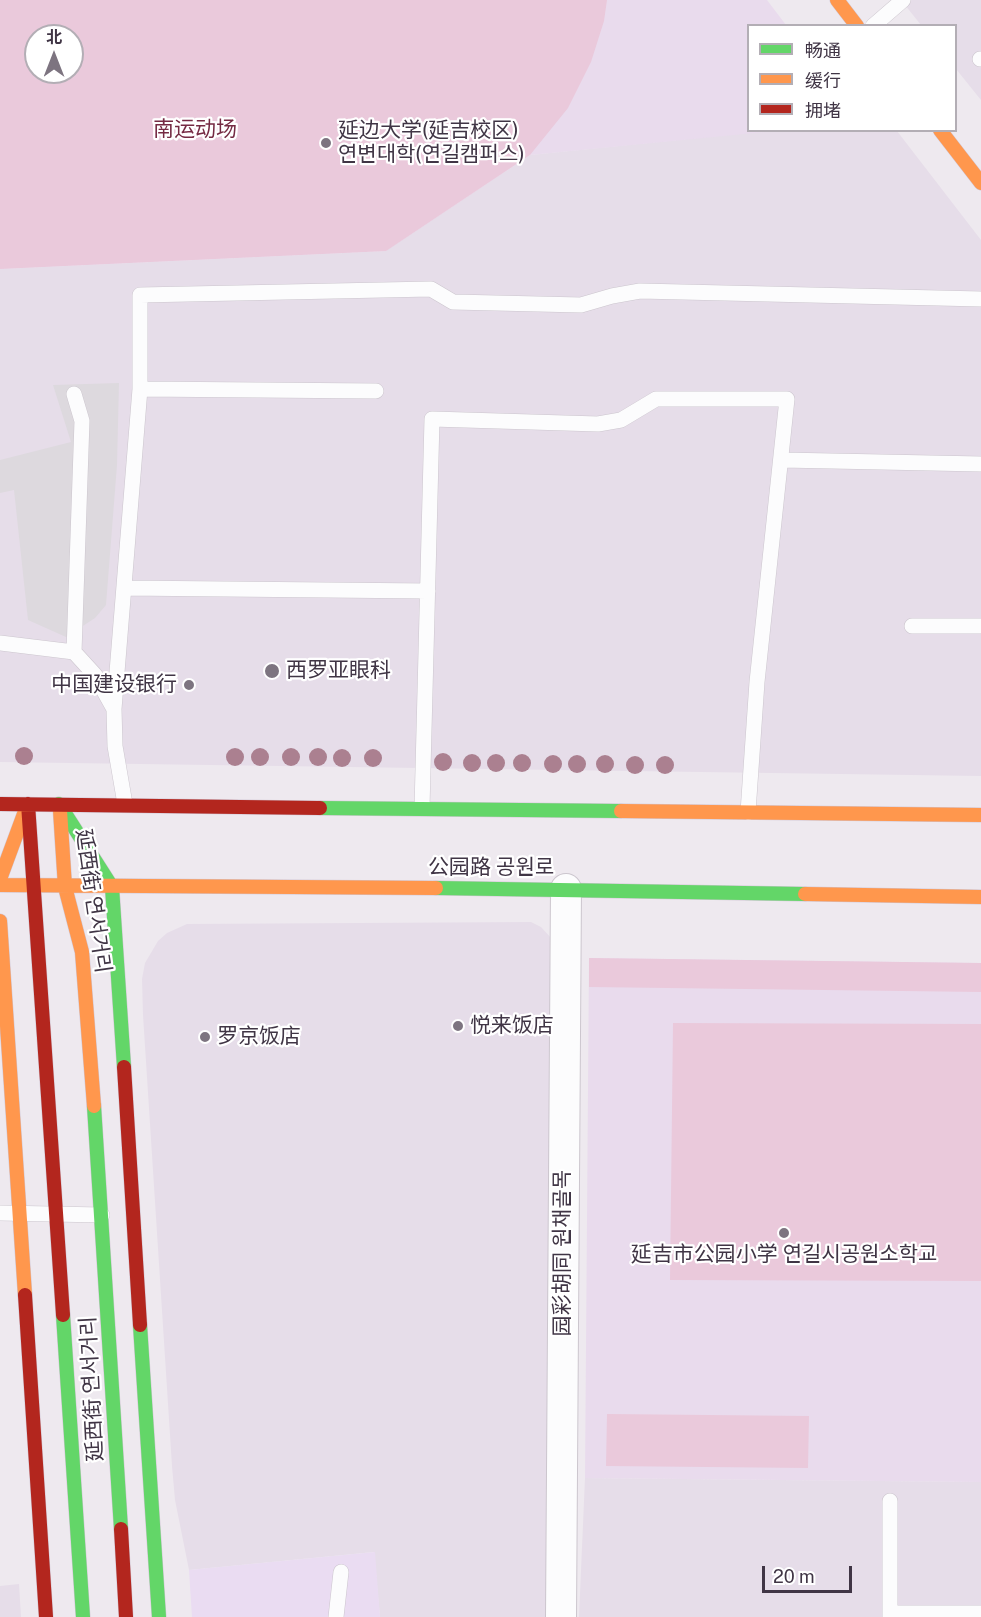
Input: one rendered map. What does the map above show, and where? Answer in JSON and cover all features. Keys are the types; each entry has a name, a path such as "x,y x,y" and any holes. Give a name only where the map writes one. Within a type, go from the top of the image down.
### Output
{"main road":[{"path":"837,0 855,24"},
{"path":"942,132 981,183"},
{"path":"0,804 981,815"},
{"path":"0,879 28,804"},
{"name":"延西街 연서거리","path":"28,804 83,1617"},
{"name":"延西街 연서거리","path":"59,804 66,887 82,952 102,1215 126,1617"},
{"name":"延西街 연서거리","path":"59,804 112,887 159,1617"},
{"name":"公园路 공원로","path":"0,885 566,889 981,897"},
{"path":"0,921 46,1617"}],"street":[{"name":"园彩胡同 원채골목","path":"561,1617 566,889"}],"lane":[{"path":"875,24 903,0"},
{"path":"125,804 115,746 114,709 140,389 140,295 431,289 453,302 581,305 640,291 981,299"},
{"path":"140,389 376,391"},
{"path":"74,394 82,421 74,652"},
{"path":"422,808 432,419 598,424 621,420 656,399 787,399 757,682 748,812"},
{"path":"782,460 981,464"},
{"path":"124,588 428,591"},
{"path":"912,626 981,626"},
{"path":"0,643 74,652 95,675 114,709"},
{"path":"0,1212 102,1215"},
{"path":"890,1501 890,1615 981,1613"},
{"path":"336,1617 341,1572"}],"shaded area":[{"name":"南运动场","path":"0,0 767,0 785,24 747,24 747,132 765,132 530,155 386,251 0,269"},
{"path":"901,0 981,0 981,100 957,70 957,24 920,24"},
{"path":"755,132 898,132 981,240 981,776 0,762 0,269 385,251 530,155"},
{"path":"119,383 117,465 106,605 95,618 66,637 28,620 14,490 0,493 0,460 71,442 53,385"},
{"path":"531,922 541,927 552,939 549,1617 380,1617 374,1552 189,1570 175,1500 172,1466 143,1015 142,979 145,963 158,941 167,933 187,924"},
{"name":"延吉市公园小学 연길시공원소학교","path":"589,958 981,963 981,1482 585,1478"},
{"path":"585,1478 981,1482 981,1617 579,1617"},
{"path":"375,1552 380,1617 192,1617 189,1570"},
{"path":"19,1584 21,1617 0,1617 0,1586"}],"green space":[{"name":"南运动场","path":"0,0 607,0 604,21 591,62 568,108 530,155 386,251 0,269"},
{"path":"589,958 981,963 981,992 589,987"},
{"path":"673,1023 981,1024 981,1281 670,1280"},
{"path":"607,1414 809,1416 808,1468 606,1466"}],"traffic: fast":[{"path":"59,804 112,887 124,1067"},
{"path":"320,808 621,811"},
{"path":"436,888 805,894"},
{"path":"94,1106 121,1529"},
{"path":"63,1315 83,1617"},
{"path":"140,1325 159,1617"}],"traffic: slow":[{"path":"837,0 855,24"},
{"path":"942,132 981,183"},
{"path":"60,810 65,887 82,952 94,1106"},
{"path":"621,811 981,815"},
{"path":"0,879 24,814"},
{"path":"0,885 436,888"},
{"path":"805,894 981,897"},
{"path":"0,921 25,1295"}],"traffic: jam":[{"path":"0,804 320,808"},
{"path":"28,804 63,1315"},
{"path":"124,1067 140,1325"},
{"path":"25,1295 46,1617"},
{"path":"121,1529 126,1617"}],"place":[{"name":"延边大学(延吉校区) 연변대학(연길캠퍼스)","path":"326,143"},
{"name":"西罗亚眼科","path":"272,671"},
{"name":"中国建设银行","path":"189,685"},
{"name":"悦来饭店","path":"458,1026"},
{"name":"罗京饭店","path":"205,1037"},
{"name":"延吉市公园小学 연길시공원소학교","path":"784,1233"}]}
